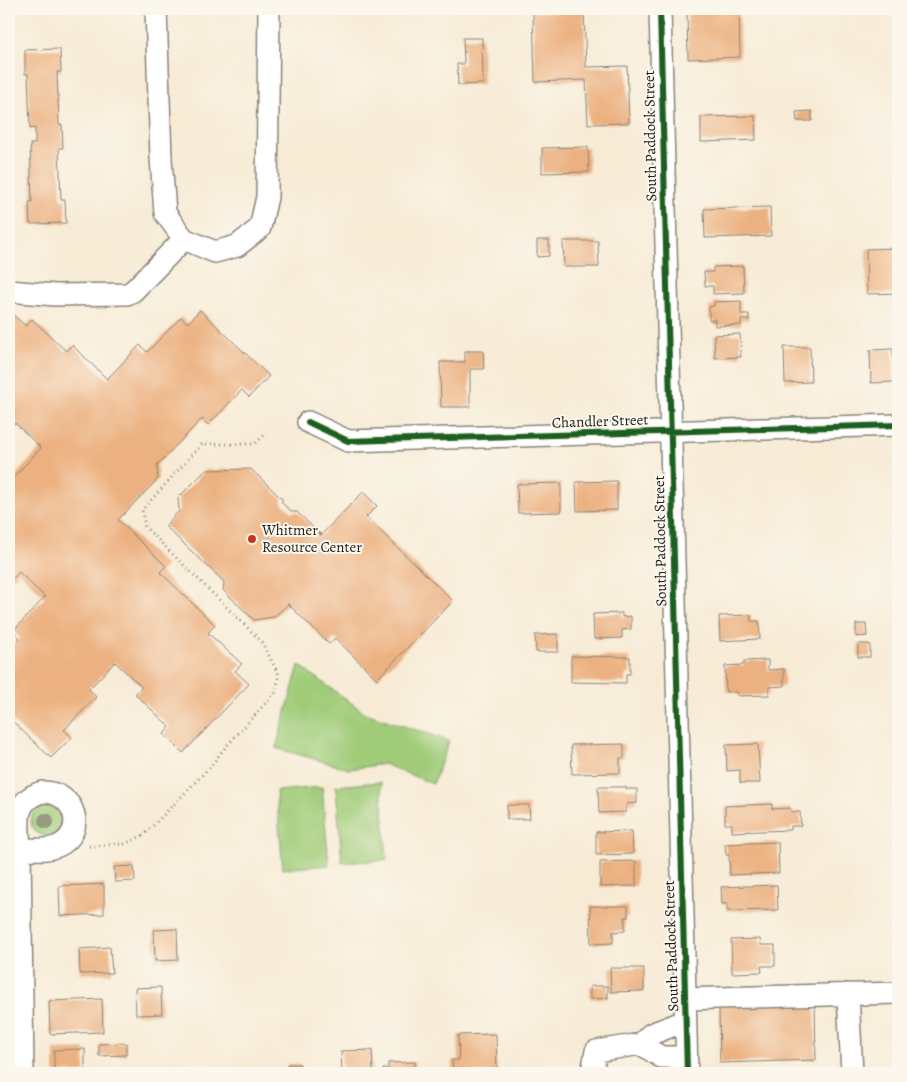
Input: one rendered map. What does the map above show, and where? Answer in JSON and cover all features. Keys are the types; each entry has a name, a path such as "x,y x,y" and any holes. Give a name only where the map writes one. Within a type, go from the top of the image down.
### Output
{"street":[{"path":"156,9 160,158 164,213 184,239 214,252 237,246 260,228 267,197 269,9"},
{"name":"South Paddock Street","path":"660,9 686,1065"},
{"path":"9,290 55,295 127,294 133,291 184,239"},
{"name":"Chandler Street","path":"308,422 348,442 898,425"},
{"path":"20,849 23,1073"},
{"path":"684,999 898,993"},
{"path":"848,994 852,1073"},
{"path":"592,1073 596,1051 641,1044 651,1034 685,1021"},
{"path":"641,1044 661,1057 686,1065"}],"path":[{"path":"84,846 124,844 144,836 211,766 223,750 275,693 278,673 261,641 145,527 142,510 202,444 254,444 267,432"}],"green space":[{"path":"299,665 365,713 449,741 433,784 384,764 349,769 276,748"},
{"path":"381,782 387,860 342,863 336,786"},
{"path":"322,787 329,865 283,869 276,791"},
{"path":"46,806 57,810 61,821 57,832 46,836 35,832 31,821 35,810"}],"building":[{"path":"687,9 739,9 740,57 688,59"},
{"path":"584,11 586,67 627,66 629,123 588,124 586,80 535,82 533,12"},
{"path":"463,38 482,38 483,84 458,85 457,64 464,64"},
{"path":"60,49 61,72 57,72 59,125 62,125 63,148 59,148 61,200 65,200 66,223 30,224 29,202 32,202 30,144 35,144 35,128 30,129 28,74 25,74 25,50"},
{"path":"812,111 812,121 797,121 796,112"},
{"path":"755,116 756,140 701,142 701,117"},
{"path":"588,147 589,172 542,173 542,148"},
{"path":"770,207 771,236 705,238 704,209"},
{"path":"537,240 549,240 549,256 537,257"},
{"path":"563,241 598,241 599,267 564,267"},
{"path":"898,248 898,293 867,294 866,249"},
{"path":"743,266 744,293 713,294 713,286 705,286 704,272 713,272 713,267"},
{"path":"741,301 741,314 749,314 749,320 741,320 741,325 715,326 715,320 709,320 709,307 714,306 714,302"},
{"path":"200,310 269,376 249,397 242,390 208,425 202,419 157,465 158,479 118,520 166,566 160,572 215,625 208,633 242,664 235,671 249,684 183,753 164,734 170,727 135,694 142,687 115,662 89,689 96,697 64,730 72,737 51,758 9,718 9,650 20,638 13,631 45,597 19,572 9,583 9,482 41,448 15,423 9,429 9,317 12,314 26,326 32,319 66,351 72,345 107,379 140,345 147,352 181,317 188,323"},
{"path":"740,334 741,357 715,358 714,335"},
{"path":"784,347 810,347 811,382 785,383"},
{"path":"893,349 894,382 871,383 870,350"},
{"path":"465,351 483,351 484,369 470,369 470,407 441,407 440,362 465,362"},
{"path":"251,469 282,499 282,503 292,512 297,512 321,535 363,492 377,506 366,517 453,601 377,679 335,638 329,644 288,604 274,617 254,620 223,590 224,582 165,526 179,511 178,498 206,470"},
{"path":"617,481 617,510 577,511 576,482"},
{"path":"561,483 561,512 518,513 517,484"},
{"path":"622,613 622,617 631,616 631,629 622,630 622,638 594,639 593,614"},
{"path":"751,615 751,621 759,621 760,639 720,641 719,616"},
{"path":"856,624 866,624 867,636 856,637"},
{"path":"558,634 558,652 536,652 535,635"},
{"path":"858,644 870,644 870,657 858,657"},
{"path":"571,656 630,657 630,674 626,674 626,683 571,682"},
{"path":"768,660 768,670 784,669 784,686 769,687 769,695 738,696 737,692 726,692 725,666 744,665 744,661"},
{"path":"624,744 624,758 620,758 620,773 572,774 571,745"},
{"path":"758,744 760,783 740,783 740,770 727,771 726,745"},
{"path":"598,787 637,789 637,803 626,804 626,812 599,813"},
{"path":"772,804 772,809 790,808 791,812 800,812 801,826 791,826 791,830 732,832 732,824 725,824 725,806"},
{"path":"507,805 529,805 530,819 507,819"},
{"path":"632,831 633,854 596,855 596,832"},
{"path":"778,842 779,873 730,875 729,855 726,855 725,844"},
{"path":"636,861 636,886 600,887 600,862"},
{"path":"134,866 135,881 115,882 114,867"},
{"path":"104,884 104,914 60,916 59,886"},
{"path":"777,885 778,910 727,911 727,904 722,904 721,887"},
{"path":"590,906 628,906 628,917 625,917 625,931 613,932 613,943 591,944"},
{"path":"177,929 178,960 155,961 154,930"},
{"path":"760,939 761,945 775,945 775,966 761,966 762,972 732,973 731,940"},
{"path":"110,947 112,973 80,974 79,949"},
{"path":"610,968 644,968 644,991 611,992"},
{"path":"590,986 608,986 608,998 590,999"},
{"path":"161,987 162,1014 136,1015 135,988"},
{"path":"102,999 103,1032 50,1034 49,1001"},
{"path":"815,1002 816,1060 720,1063 719,1005"},
{"path":"496,1034 497,1073 453,1073 452,1060 459,1060 458,1035"},
{"path":"126,1043 126,1055 99,1056 99,1044"},
{"path":"85,1049 85,1072 54,1073 54,1050"},
{"path":"372,1050 373,1073 342,1073 341,1051"},
{"path":"415,1062 415,1073 383,1073 383,1069 388,1069 388,1063"},
{"path":"287,1064 300,1064 301,1073 288,1073"}],"cycle path":[{"path":"660,9 687,1073"},
{"path":"308,422 348,441 898,425"}],"place":[{"name":"Whitmer Resource Center","path":"252,539"}]}
